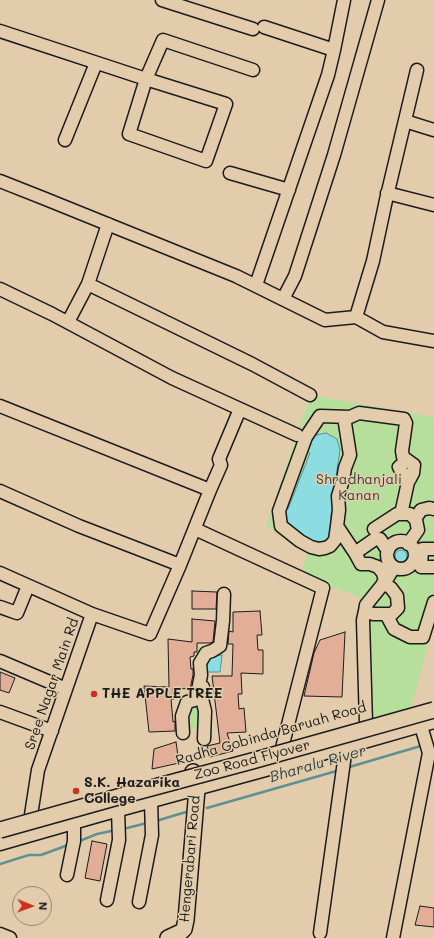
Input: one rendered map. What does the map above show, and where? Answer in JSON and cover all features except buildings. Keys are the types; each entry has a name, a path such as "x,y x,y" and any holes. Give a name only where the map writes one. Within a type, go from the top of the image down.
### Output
{"main road":[{"name":"Zoo Road Flyover","path":"0,830 434,710"},
{"name":"Zoo Road Flyover","path":"0,837 434,717"},
{"name":"Hengerabari Road","path":"168,938 181,932 186,925 197,789 193,772"}],"street":[{"path":"162,0 334,50"},
{"path":"256,285 328,75 344,0"},
{"path":"283,299 295,276 334,155 378,0"},
{"path":"0,31 146,80 226,104 206,161 129,134 146,80 163,40 253,70"},
{"path":"65,140 96,63"},
{"path":"356,317 373,262 387,193 417,70"},
{"path":"405,121 434,130"},
{"path":"230,173 289,190"},
{"path":"0,181 236,276 325,320 356,317 383,332 434,341"},
{"path":"387,193 434,205"},
{"path":"68,322 88,284 108,224"},
{"path":"88,284 252,364 310,395"},
{"path":"0,289 68,322 172,378 297,435"},
{"path":"0,406 210,490"},
{"path":"92,614 150,634 221,464 218,460 240,409"},
{"path":"344,417 350,455 338,496 339,510 335,540 330,546 325,548 319,549 310,547 281,526 279,511 306,437 320,416 350,417 359,413 404,419 406,423 402,451 403,457 414,465 413,473 408,482 401,514"},
{"path":"0,491 79,526 180,565"},
{"path":"415,519 421,510 429,508 434,509"},
{"path":"355,553 377,536 397,514 410,514 416,520 418,530 408,544"},
{"path":"337,526 362,564 370,564 378,567 383,573 384,582 397,596 398,608 392,614 373,614 365,610"},
{"path":"195,529 323,588 282,748"},
{"path":"377,536 388,551"},
{"path":"434,549 422,549 418,559 407,568 398,569 394,567 388,560 387,556 390,547 397,542 401,542 408,544 413,548 414,552 418,559 421,567 434,567"},
{"path":"366,724 363,620 366,605 394,567"},
{"name":"Sree Nagar Main Rd","path":"0,573 92,614 38,770 31,815"},
{"path":"0,607 17,613 28,586"},
{"path":"204,722 183,728 182,716 187,702 195,700 201,675 200,663 206,653 220,646 227,596 226,637 222,655 213,656 206,662 202,699 204,712 204,722 204,740"},
{"path":"386,614 394,629 410,637 423,637 434,602"},
{"path":"0,661 66,689"},
{"name":"Radha Gobinda Baruah Road","path":"0,824 282,748 434,704"},
{"path":"0,712 52,731"},
{"path":"0,844 74,822 268,770 434,722"},
{"path":"393,938 429,753 421,726"},
{"path":"320,933 346,747"},
{"path":"139,902 152,835 151,801"},
{"path":"107,900 119,840 118,810"},
{"path":"67,876 74,842 74,822"},
{"path":"0,934 10,938"}],"green space":[{"name":"Shradhanjali Kanan","path":"310,395 434,417 434,620 408,719 362,732 359,632 360,597 301,576 309,547 266,527"},
{"path":"226,637 222,655 213,656 206,662 202,699 208,730 180,728 178,696 194,695 197,646 219,650"}],"water":[{"path":"326,433 337,439 340,450 334,490 336,501 331,514 331,538 310,547 284,525 280,507 288,509 310,453 304,450 312,436"},
{"path":"399,550 403,550 407,556 403,562 399,562 395,558 395,554"},
{"path":"222,655 220,672 205,672 206,662 213,656"}],"waterway":[{"name":"Bharalu River","path":"346,768 424,745"},
{"name":"Bharalu River","path":"207,808 340,770"},
{"path":"156,821 186,812"},
{"path":"123,829 147,823"},
{"path":"77,842 97,834 116,830"},
{"path":"0,864 29,855 41,855 68,845"}],"place":[{"name":"THE APPLE TREE","path":"94,694"},
{"name":"S.K. Hazarika College","path":"76,791"}]}
